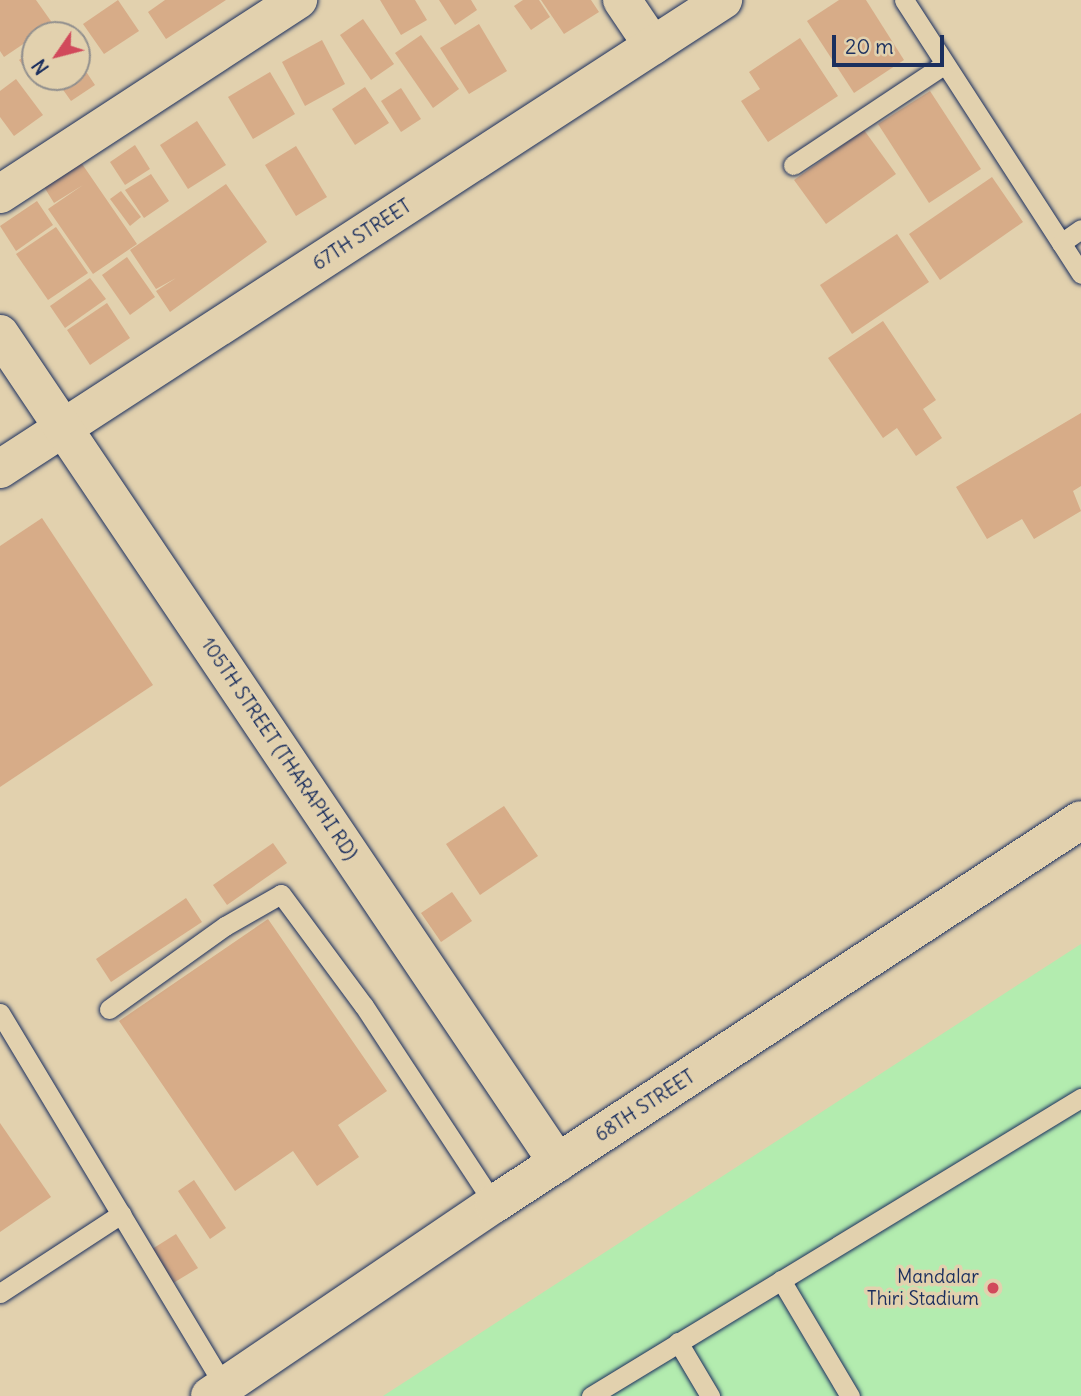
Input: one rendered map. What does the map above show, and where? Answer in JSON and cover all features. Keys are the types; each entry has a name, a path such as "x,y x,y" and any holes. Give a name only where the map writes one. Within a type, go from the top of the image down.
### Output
{"street":[{"path":"0,194 298,0"},
{"path":"622,0 653,46"},
{"name":"67TH STREET","path":"0,469 723,0"},
{"name":"105TH STREET (THARAPHI RD)","path":"0,334 558,1163"},
{"name":"68TH STREET","path":"218,1391 494,1204 1081,820"}],"lane":[{"path":"904,0 1081,274"},
{"path":"793,165 946,64"},
{"path":"1061,243 1081,229"},
{"path":"109,1009 225,926 281,894 364,1006 494,1204"},
{"path":"0,1013 121,1214 218,1391"},
{"path":"591,1396 1081,1098"},
{"path":"0,1293 121,1214"},
{"path":"781,1280 850,1396"},
{"path":"678,1342 710,1396"}],"green space":[{"path":"1081,944 1081,1396 383,1396"}],"building":[{"path":"0,0 36,0 51,21 21,21 21,46 4,57 0,51"},
{"path":"118,0 139,31 104,54 91,35 91,21 87,21"},
{"path":"165,0 226,0 166,39 148,12"},
{"path":"380,0 415,0 427,20 401,35"},
{"path":"439,0 471,0 477,10 455,25"},
{"path":"523,0 539,0 550,17 531,30 514,6"},
{"path":"541,0 591,0 599,12 564,34"},
{"path":"839,0 866,0 904,60 854,93 807,21"},
{"path":"363,19 394,64 371,80 340,35"},
{"path":"479,24 507,71 469,94 440,48"},
{"path":"421,35 459,89 433,108 395,53"},
{"path":"800,38 838,96 768,142 741,101 760,89 749,72"},
{"path":"322,40 345,84 305,106 282,62"},
{"path":"270,72 295,114 253,139 228,97"},
{"path":"16,79 21,91 25,91 43,115 14,136 0,117 0,91"},
{"path":"365,87 389,123 355,145 332,109"},
{"path":"401,88 421,119 401,132 381,101"},
{"path":"64,91 86,91 71,101"},
{"path":"930,91 981,169 929,203 878,124"},
{"path":"197,121 226,165 188,189 160,145"},
{"path":"864,130 896,174 826,224 794,180"},
{"path":"135,145 150,169 125,185 110,162"},
{"path":"296,146 327,197 296,216 265,165"},
{"path":"78,158 137,244 93,274 48,209 83,185 54,203 41,182"},
{"path":"151,174 169,201 144,218 125,190"},
{"path":"992,177 1023,222 940,280 909,234"},
{"path":"226,184 267,242 170,312 156,291 176,278 156,289 130,250"},
{"path":"121,191 141,217 130,226 110,199"},
{"path":"37,201 53,225 16,251 0,226"},
{"path":"56,227 88,273 48,300 16,254"},
{"path":"897,234 929,282 852,334 820,285"},
{"path":"127,257 155,297 130,315 102,275"},
{"path":"90,278 106,299 65,328 50,306"},
{"path":"107,303 130,338 90,365 67,330"},
{"path":"883,321 936,400 923,409 942,438 916,456 897,428 883,438 828,358"},
{"path":"1081,413 1081,486 1073,491 1081,511 1034,539 1022,519 987,539 956,487"},
{"path":"42,518 153,685 0,787 0,546"},
{"path":"504,806 538,856 480,895 446,844"},
{"path":"273,843 287,863 227,905 213,885"},
{"path":"452,892 472,921 441,942 421,913"},
{"path":"186,898 202,922 111,982 96,959"},
{"path":"268,919 387,1091 338,1125 359,1157 317,1186 293,1151 235,1191 119,1021"},
{"path":"0,1123 51,1197 0,1232"},
{"path":"194,1180 226,1228 210,1239 178,1191"},
{"path":"176,1234 198,1268 170,1285 149,1251"}],"place":[{"name":"Mandalar Thiri Stadium","path":"993,1288"}]}
